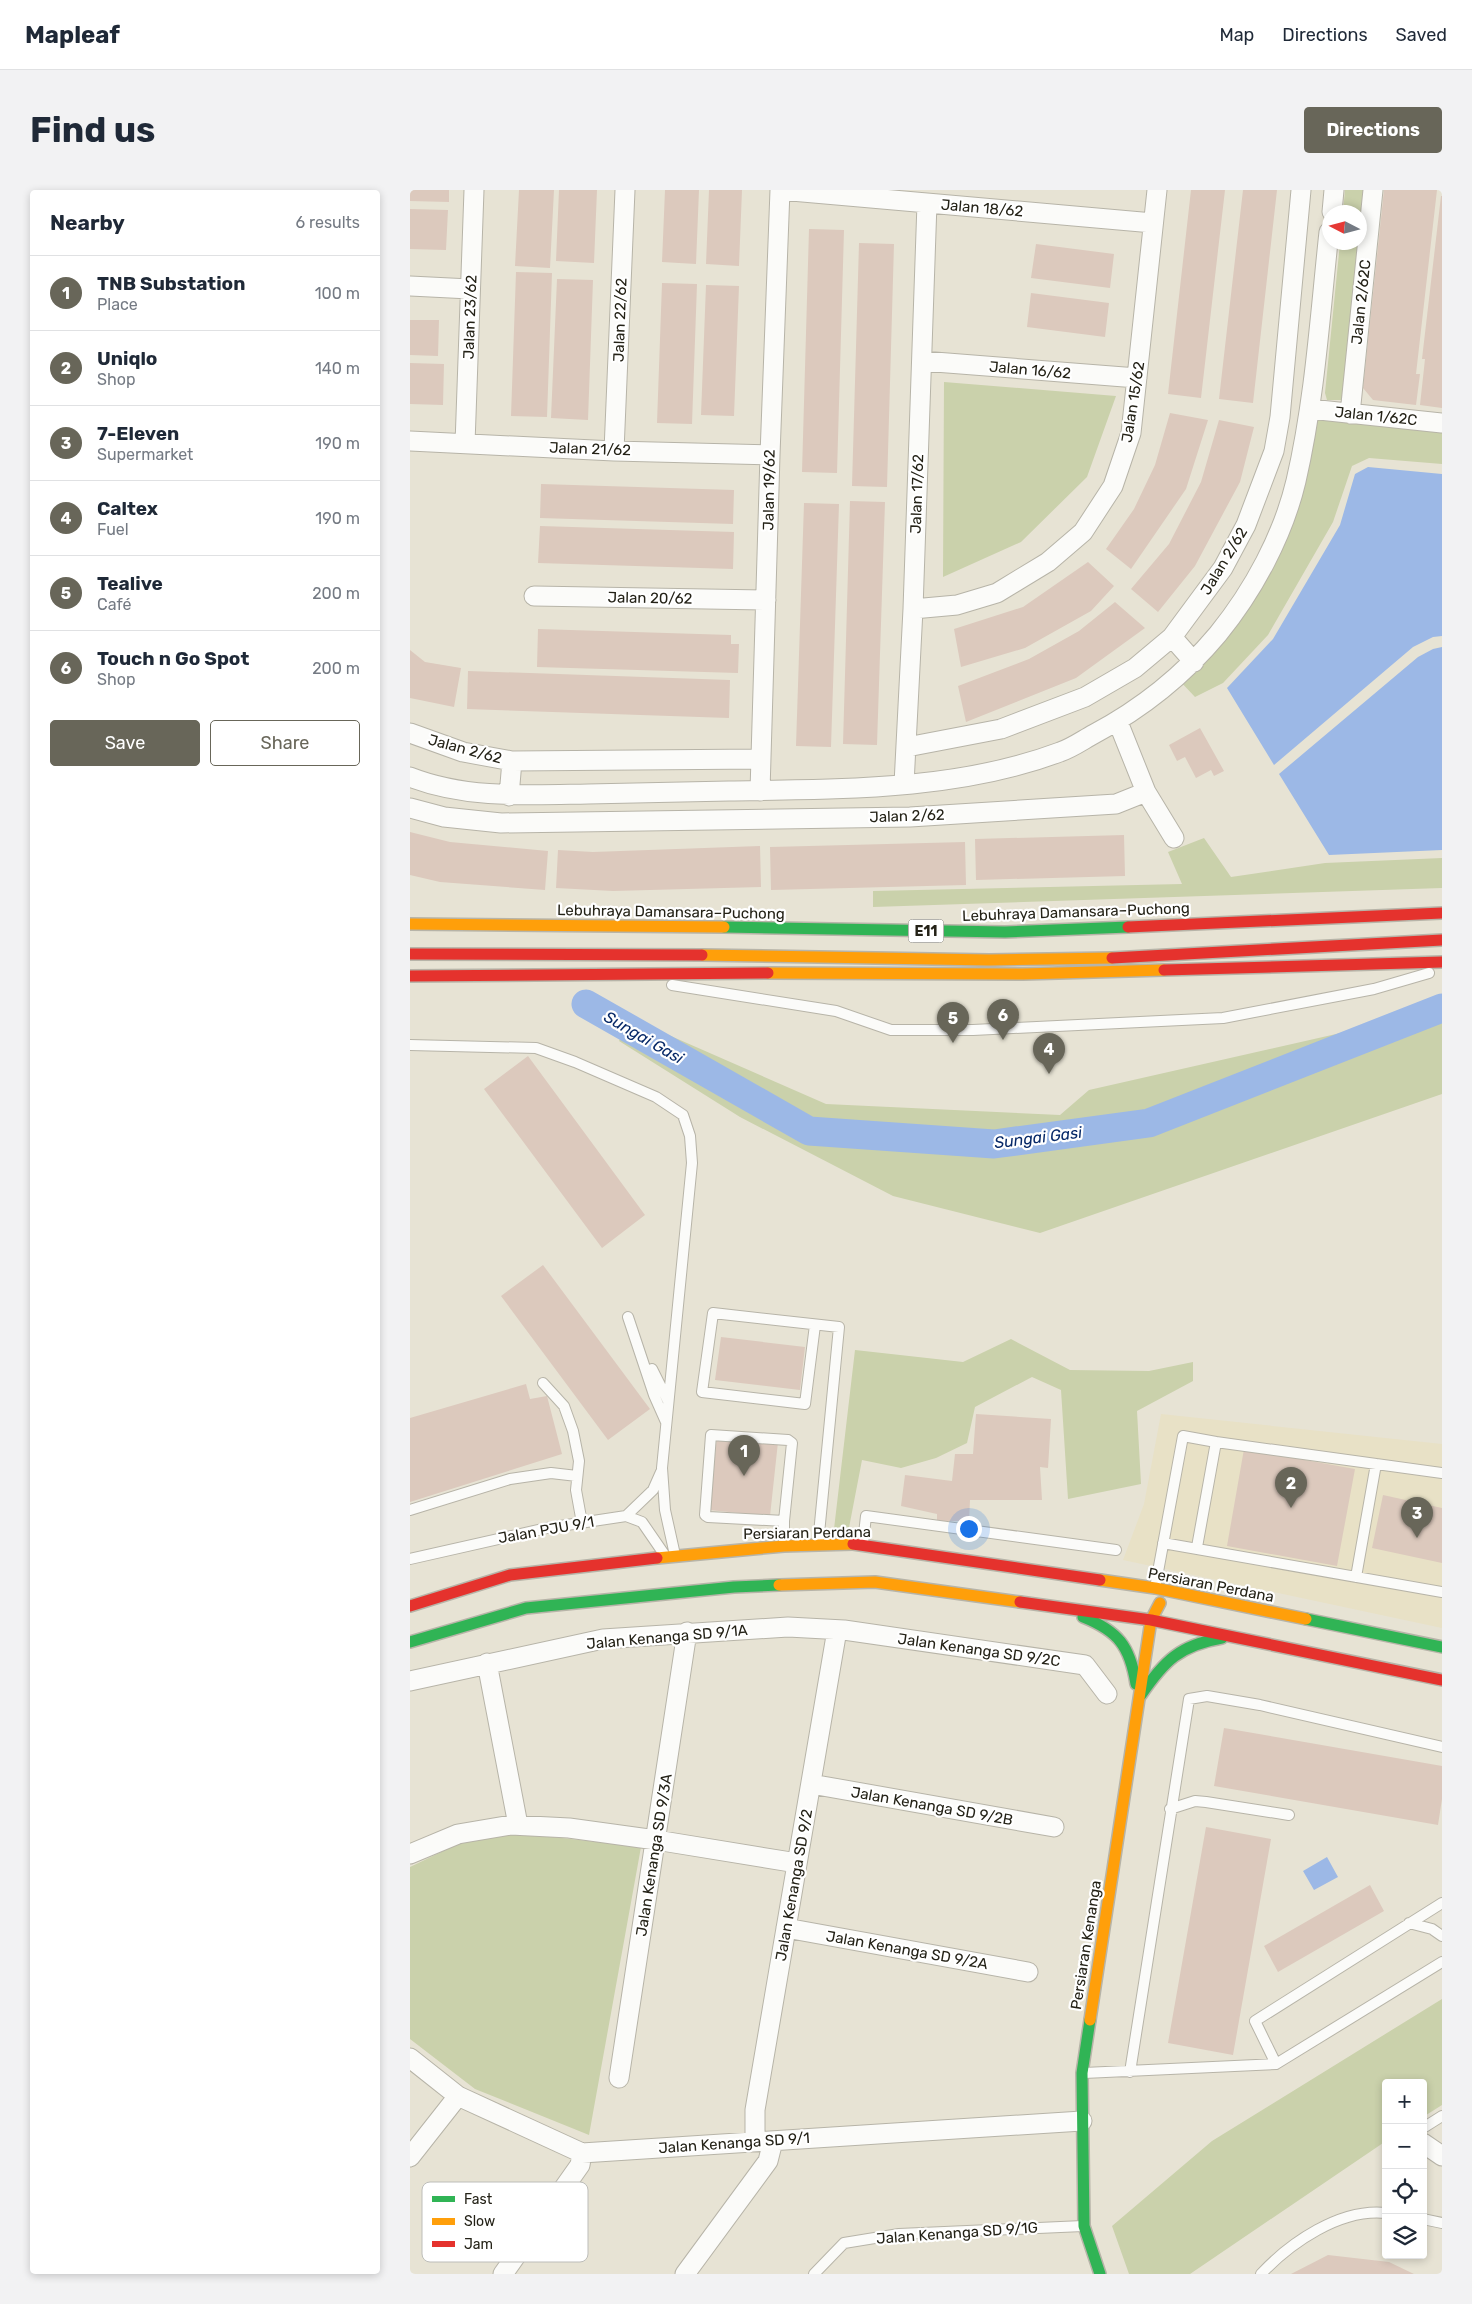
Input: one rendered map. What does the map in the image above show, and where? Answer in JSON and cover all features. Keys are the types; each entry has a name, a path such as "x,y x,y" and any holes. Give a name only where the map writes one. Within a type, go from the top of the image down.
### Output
{"main road":[{"name":"Lebuhraya Damansara–Puchong","path":"410,924 631,925 1005,932 1442,913"},
{"name":"E11","path":"410,954 621,954 999,960 1144,957 1442,940"},
{"path":"410,976 592,973 1023,974 1442,962"},
{"name":"Persiaran Perdana","path":"410,1606 510,1576 670,1556 784,1546 863,1544 1155,1588 1442,1647"},
{"path":"410,1642 526,1608 734,1588 875,1582 1053,1605 1150,1620 1237,1636 1442,1680"},
{"name":"Persiaran Kenanga","path":"1114,1582 1137,1592 1144,1603 1150,1620"},
{"name":"Persiaran Kenanga","path":"1100,2274 1084,2226 1082,2073 1150,1620 1156,1607 1166,1597 1184,1594"},
{"path":"1053,1605 1093,1620 1114,1632 1125,1645 1134,1669 1138,1700"},
{"path":"1138,1700 1156,1672 1172,1655 1191,1644 1237,1636"}],"street":[{"name":"Jalan 23/62","path":"465,444 474,190"},
{"name":"Jalan 22/62","path":"614,451 625,190"},
{"name":"Jalan 18/62","path":"780,190 1153,223"},
{"name":"Jalan 19/62","path":"760,791 780,190"},
{"name":"Jalan 15/62","path":"913,609 957,605 997,593 1048,562 1083,532 1113,486 1131,433 1157,190"},
{"name":"Jalan 2/62","path":"907,746 1001,729 1085,698 1135,668 1172,637 1207,592 1246,525 1274,451 1280,417 1301,190"},
{"path":"1333,205 1334,190"},
{"name":"Jalan 2/62C","path":"1350,414 1373,190"},
{"name":"Jalan 17/62","path":"904,784 913,609 927,203"},
{"name":"Jalan 2/62","path":"410,776 459,790 509,796 760,791 904,784 988,774 1062,752 1118,722 1151,700 1194,662 1234,614 1276,540 1295,483 1310,409 1328,250"},
{"path":"410,286 470,289"},
{"name":"Jalan 16/62","path":"922,361 1137,378"},
{"name":"Jalan 1/62C","path":"1310,409 1442,423"},
{"name":"Jalan 21/62","path":"410,441 614,451 770,455"},
{"name":"Jalan 20/62","path":"534,596 766,600"},
{"path":"1172,637 1194,662"},
{"path":"1118,722 1146,792 1174,838"},
{"name":"Jalan 2/62","path":"410,733 463,752 512,761 761,759"},
{"path":"509,796 512,761"},
{"path":"665,822 666,792"},
{"name":"Jalan 2/62","path":"410,808 444,817 501,823 910,817 1116,804 1146,792"},
{"name":"Jalan Kenanga SD 9/1A","path":"410,1681 603,1639 687,1632 788,1627 837,1630"},
{"name":"Jalan Kenanga SD 9/2C","path":"837,1630 1085,1665 1107,1694"},
{"name":"Jalan Kenanga SD 9/2","path":"685,2274 768,2161 756,2110 837,1630"},
{"name":"Jalan Kenanga SD 9/3A","path":"619,2078 687,1632"},
{"path":"487,1663 518,1825"},
{"name":"Jalan Kenanga SD 9/2B","path":"811,1784 1054,1827"},
{"path":"410,1854 458,1834 518,1825 569,1828 656,1840 798,1864"},
{"name":"Jalan Kenanga SD 9/2A","path":"786,1928 1028,1972"},
{"name":"Jalan Kenanga SD 9/1","path":"410,2058 458,2096 582,2152 1082,2121"},
{"path":"410,2157 458,2096"},
{"path":"1427,2146 1442,2156"},
{"path":"568,2182 580,2165 582,2152"},
{"path":"503,2274 511,2262"}],"lane":[{"path":"592,973 836,1011 891,1030 973,1030 1223,1018 1374,989 1442,969"},
{"path":"410,1045 536,1048 656,1097 683,1115 690,1136 692,1164 662,1468 670,1556"},
{"path":"815,1325 806,1404 702,1392 714,1313 815,1325 839,1328 818,1545"},
{"path":"667,1423 654,1395 632,1317 655,1378 668,1401"},
{"path":"543,1383 564,1406 576,1446 579,1461 576,1490 582,1523"},
{"path":"784,1521 708,1517 705,1515 711,1435 791,1441 784,1521 784,1546"},
{"path":"1155,1588 1183,1436 1442,1473"},
{"path":"1196,1547 1216,1442"},
{"path":"1356,1577 1376,1464"},
{"path":"662,1468 653,1490 626,1516 642,1522 670,1556"},
{"path":"410,1510 510,1479 551,1473 577,1476"},
{"name":"Jalan PJU 9/1","path":"410,1559 471,1544 626,1516"},
{"path":"863,1544 866,1516 1116,1550"},
{"path":"1163,1543 1196,1547 1442,1592"},
{"path":"419,1593 434,1598"},
{"path":"1130,2072 1170,1809 1189,1699 1207,1696 1260,1705 1442,1747"},
{"path":"1170,1809 1200,1801 1289,1815"},
{"path":"1276,2064 1255,2021 1442,1902"},
{"path":"1409,1923 1432,1929 1442,1936"},
{"path":"1082,2073 1276,2064 1442,1962"},
{"path":"1427,2125 1442,2116"},
{"path":"1261,2274 1276,2257 1304,2236 1347,2218 1382,2214"},
{"path":"1427,2219 1442,2223"},
{"name":"Jalan Kenanga SD 9/1G","path":"814,2274 844,2243 899,2234 1084,2226"}],"shaded area":[{"path":"1161,1414 1442,1444 1442,1628 1123,1560 1144,1504"}],"green space":[{"path":"1345,190 1363,190 1362,205 1344,205"},
{"path":"1339,250 1357,250 1342,400 1327,400 1325,393"},
{"path":"944,382 1116,396 1087,477 1021,542 943,577"},
{"path":"1313,412 1442,424 1442,464 1369,458 1352,466 1333,522 1268,635 1223,683 1195,697 1178,679 1265,569"},
{"path":"1204,838 1231,877 1325,863 1442,858 1442,888 873,907 873,891 1182,884 1168,852"},
{"path":"1442,1010 1442,1094 1040,1233 893,1196 740,1117 619,1041 632,1019 826,1104 1060,1115 1089,1090"},
{"path":"1011,1339 1070,1370 1149,1371 1193,1362 1193,1381 1137,1411 1141,1484 1068,1499 1061,1390 1032,1377 975,1407 967,1443 936,1458 901,1468 862,1460 848,1533 834,1529 855,1350 963,1362"},
{"path":"518,1833 641,1847 589,2135 475,2089 410,2039 410,1867 462,1842"},
{"path":"1442,1999 1442,2105 1427,2114 1427,2079 1382,2079 1382,2144 1190,2274 1129,2274 1112,2226 1212,2141"}],"water":[{"path":"1368,467 1442,474 1442,636 1433,637 1413,647 1274,765 1227,688 1273,639 1340,525 1355,474"},
{"path":"1442,647 1442,850 1329,855 1279,774 1418,657 1433,649"},
{"path":"1327,1857 1338,1877 1314,1890 1303,1871"}],"building":[{"path":"410,190 449,190 449,202 410,201"},
{"path":"519,190 554,190 550,268 515,266"},
{"path":"559,190 597,190 594,263 556,261"},
{"path":"665,190 699,190 696,264 662,262"},
{"path":"709,190 742,190 739,266 706,264"},
{"path":"1191,190 1225,190 1201,398 1168,394"},
{"path":"1243,190 1277,190 1253,403 1219,399"},
{"path":"1384,190 1437,190 1416,374 1420,374 1416,405 1373,400 1363,388"},
{"path":"1441,196 1442,408 1420,405 1425,359 1422,359"},
{"path":"410,209 448,210 446,250 410,249"},
{"path":"809,229 844,230 837,473 802,472"},
{"path":"859,243 894,244 887,487 852,486"},
{"path":"1036,244 1114,254 1110,288 1031,278"},
{"path":"516,272 552,273 547,417 511,416"},
{"path":"557,279 593,280 588,420 551,418"},
{"path":"662,283 697,284 692,424 657,423"},
{"path":"706,285 739,286 734,416 701,415"},
{"path":"1031,293 1109,303 1105,337 1027,327"},
{"path":"410,320 439,320 438,356 410,355"},
{"path":"410,363 444,364 443,405 410,404"},
{"path":"1170,413 1208,420 1186,489 1131,569 1106,549 1134,509 1155,465"},
{"path":"1219,420 1254,427 1240,482 1195,566 1158,612 1131,589 1169,544 1201,482"},
{"path":"541,484 734,490 733,524 540,518"},
{"path":"850,501 885,502 877,745 843,744"},
{"path":"804,503 839,504 831,747 796,746"},
{"path":"540,526 734,532 733,569 538,563"},
{"path":"1088,562 1114,586 1091,611 1025,648 961,667 954,629 1023,607"},
{"path":"1115,602 1145,628 1076,678 966,722 958,686 1029,659 1079,631"},
{"path":"538,629 731,635 731,644 739,644 738,673 537,667"},
{"path":"410,650 425,662 461,668 454,707 410,698"},
{"path":"468,671 730,680 729,718 467,709"},
{"path":"1200,728 1224,771 1214,776 1211,770 1196,778 1185,757 1177,761 1169,745"},
{"path":"410,832 450,842 548,851 545,890 440,882 410,875"},
{"path":"1124,835 1125,876 976,880 975,839"},
{"path":"965,842 966,885 771,890 770,847"},
{"path":"760,846 761,887 613,891 556,888 558,850 593,852"},
{"path":"528,1056 645,1215 602,1248 484,1089"},
{"path":"543,1265 650,1409 608,1440 501,1296"},
{"path":"721,1337 805,1347 800,1390 715,1380"},
{"path":"526,1384 530,1399 547,1396 562,1454 410,1502 410,1418"},
{"path":"976,1414 1051,1419 1048,1468 1040,1467 1042,1500 970,1500 969,1521 937,1521 937,1514 901,1506 905,1475 952,1481 955,1454 973,1454"},
{"path":"717,1437 778,1442 770,1516 709,1510"},
{"path":"1244,1449 1355,1469 1337,1566 1227,1546"},
{"path":"1383,1495 1442,1508 1442,1563 1372,1548"},
{"path":"1224,1728 1442,1766 1442,1799 1438,1825 1214,1786"},
{"path":"1206,1827 1271,1839 1233,2055 1168,2043"},
{"path":"1370,1885 1384,1911 1278,1972 1264,1946"},
{"path":"1328,2255 1389,2262 1414,2274 1291,2274"}],"waterway":[{"name":"Sungai Gasi","path":"586,1004 809,1131 994,1144 1149,1123 1442,1008"}],"traffic: fast":[{"path":"724,927 1005,932 1128,927"},
{"path":"410,1642 526,1608 734,1587 779,1585"},
{"path":"1083,1617 1114,1634 1130,1659 1136,1684"},
{"path":"1306,1619 1442,1647"},
{"path":"1141,1695 1157,1673 1174,1656 1195,1645 1222,1638"},
{"path":"1090,2020 1082,2073 1084,2226 1100,2274"}],"traffic: slow":[{"path":"410,924 724,927"},
{"path":"702,955 989,960 1112,958"},
{"path":"768,973 1023,974 1164,970"},
{"path":"657,1558 784,1546 853,1544"},
{"path":"1100,1580 1155,1588 1306,1619"},
{"path":"779,1585 875,1582 1020,1602"},
{"path":"1090,2020 1151,1620 1160,1603"}],"traffic: jam":[{"path":"1128,927 1442,913"},
{"path":"1112,958 1442,940"},
{"path":"410,954 702,955"},
{"path":"1164,970 1442,962"},
{"path":"410,976 768,973"},
{"path":"853,1544 1100,1580"},
{"path":"410,1606 510,1575 657,1558"},
{"path":"1020,1602 1151,1620 1442,1680"}],"place":[{"name":"Touch n Go Spot","path":"1003,1040"},
{"name":"Tealive","path":"953,1043"},
{"name":"Caltex","path":"1049,1074"},
{"name":"TNB Substation","path":"744,1476"},
{"name":"Uniqlo","path":"1291,1508"},
{"name":"7-Eleven","path":"1417,1538"}]}
